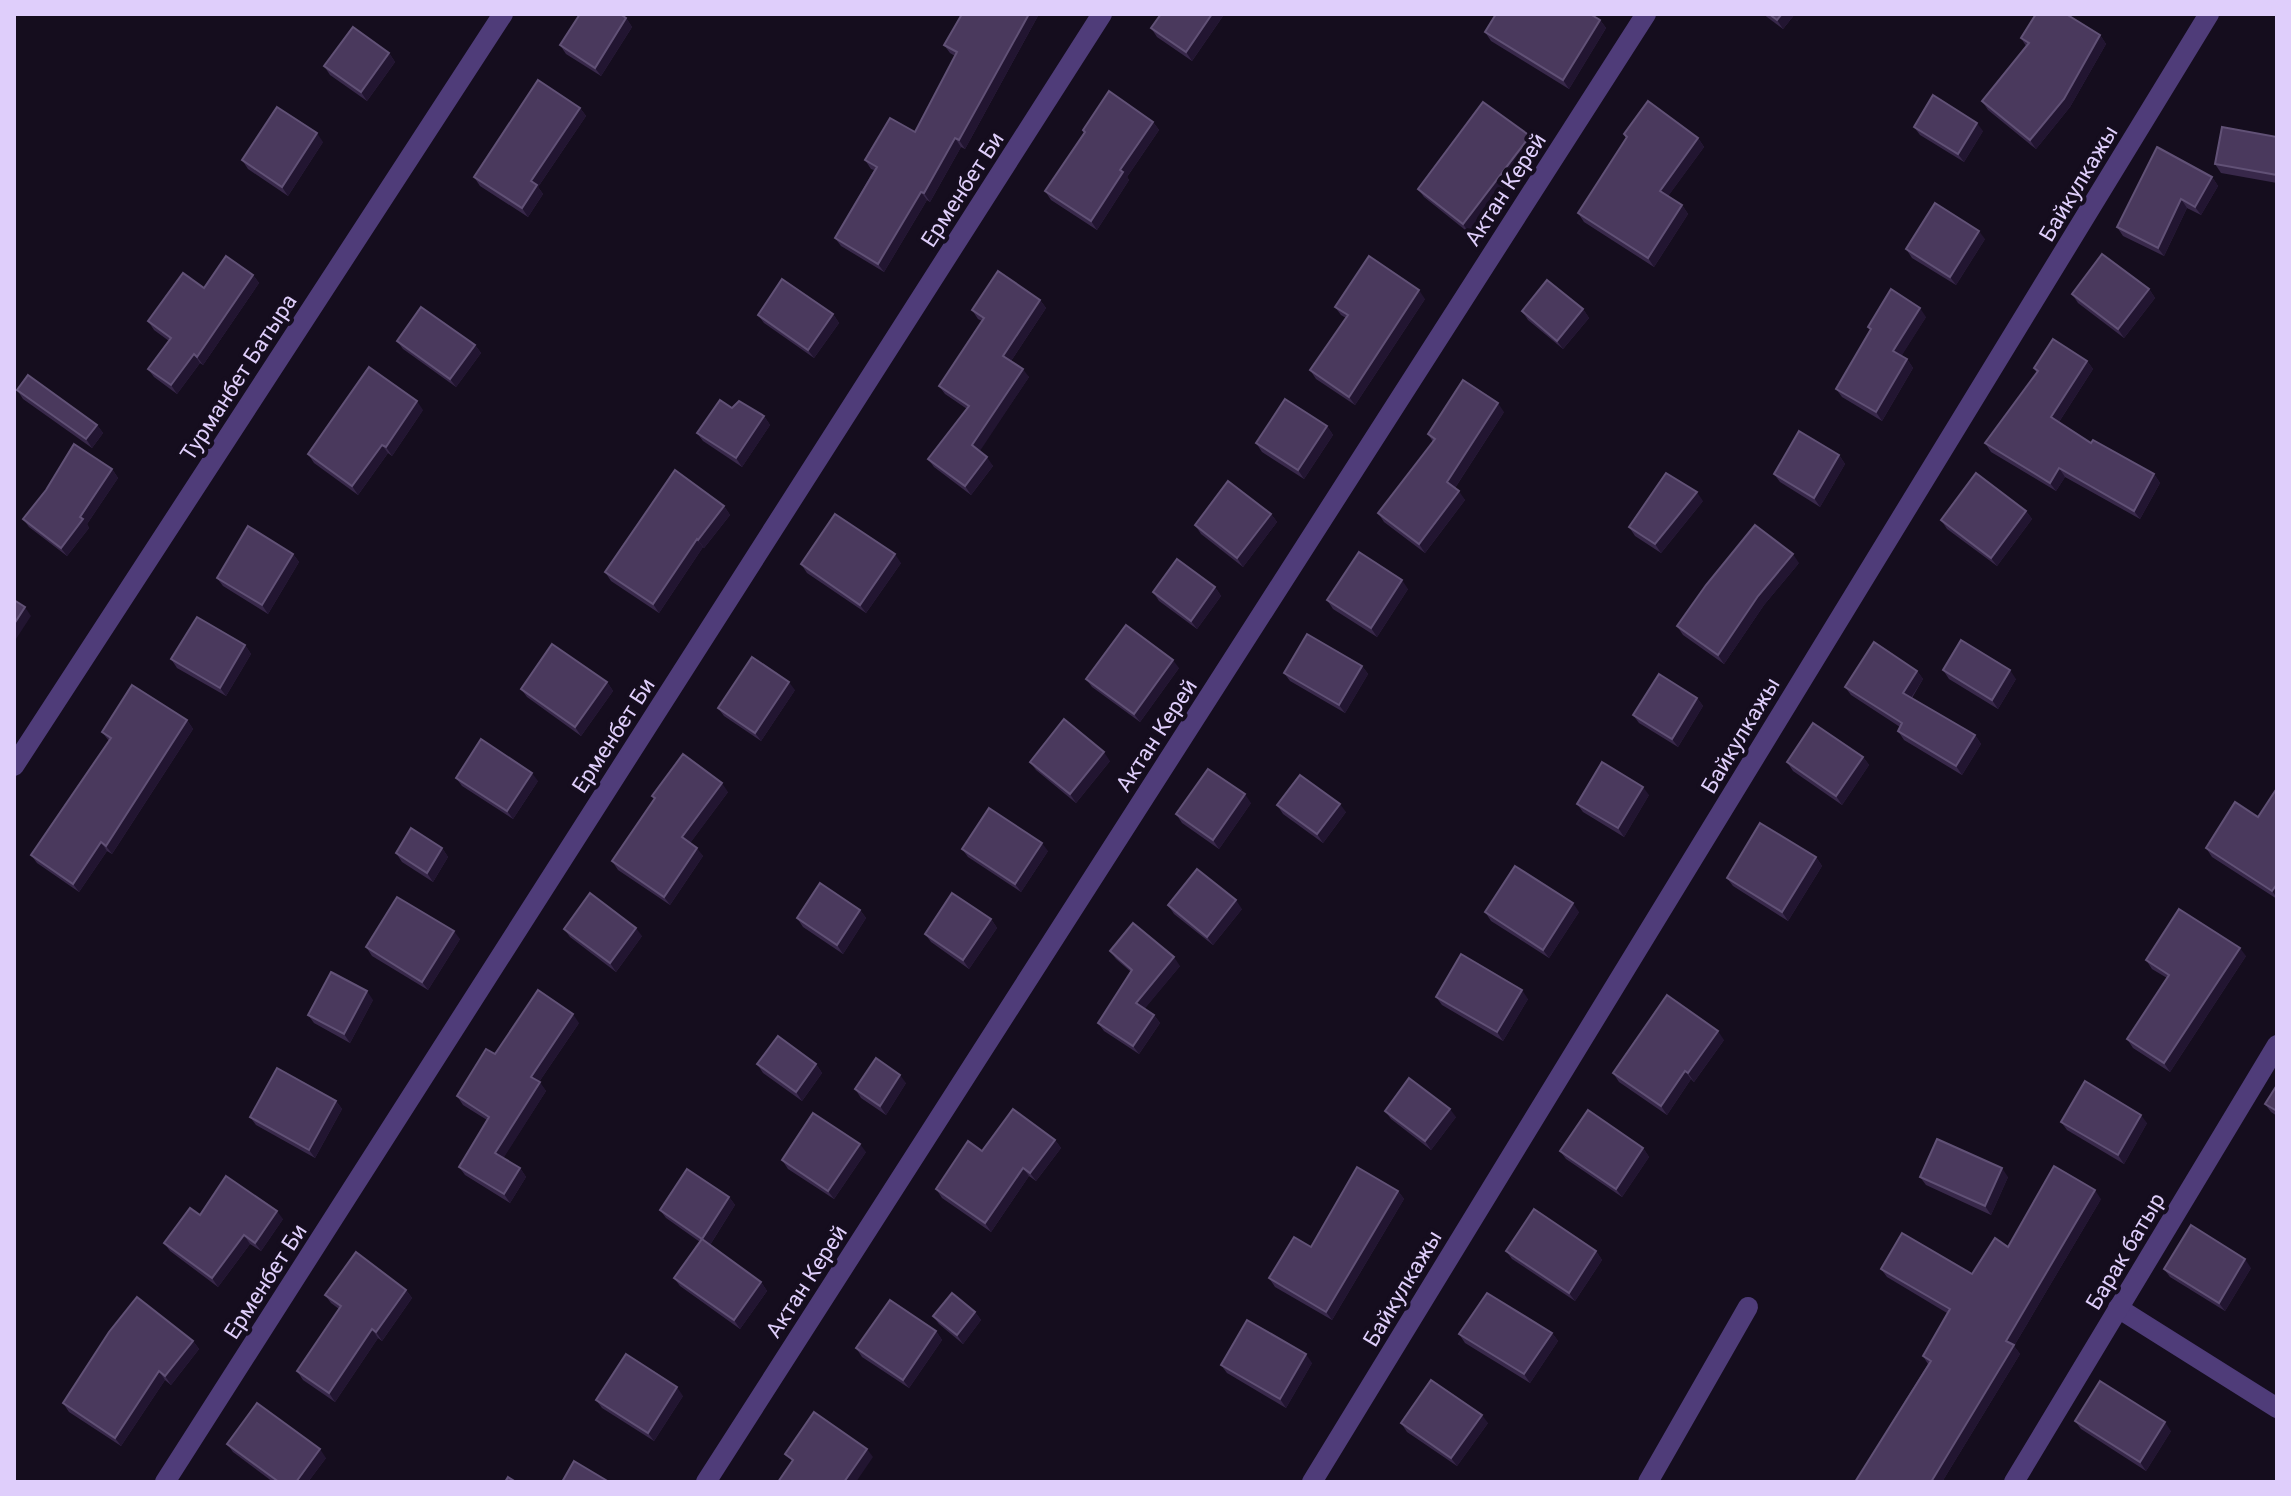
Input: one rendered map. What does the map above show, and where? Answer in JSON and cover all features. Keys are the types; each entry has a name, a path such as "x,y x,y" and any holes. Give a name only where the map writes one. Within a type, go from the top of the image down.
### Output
{"street":[{"name":"Турманбет Батыра","path":"14,766 503,14"},
{"name":"Ерменбет Би","path":"165,1482 1102,14"},
{"name":"Актан Керей","path":"706,1482 1646,14"},
{"name":"Байкулкажы","path":"1312,1482 2209,14"},
{"name":"Барак батыр","path":"2014,1482 2277,1045"},
{"path":"1648,1482 1748,1307"},
{"path":"2118,1308 2277,1408"}],"building":[{"path":"580,14 620,14 626,18 595,68 560,45"},
{"path":"962,14 1029,14 959,140 955,138 878,264 835,238 877,167 865,160 890,118 915,132 957,52 944,45"},
{"path":"1161,14 1212,14 1186,52 1151,28"},
{"path":"1496,14 1590,14 1600,20 1563,80 1485,32"},
{"path":"2036,14 2066,14 2100,35 2064,99 2030,140 1982,101 2029,43 2021,38"},
{"path":"353,27 389,53 361,92 324,66"},
{"path":"538,80 580,108 531,181 537,185 522,208 474,177"},
{"path":"1109,91 1153,122 1120,170 1123,172 1091,221 1045,191"},
{"path":"1933,95 1977,123 1958,154 1914,127"},
{"path":"1648,101 1698,138 1660,191 1682,205 1648,258 1578,213 1627,137 1624,134"},
{"path":"1483,102 1530,136 1463,224 1418,189"},
{"path":"277,107 317,133 282,187 242,160"},
{"path":"2222,127 2277,137 2277,175 2215,164"},
{"path":"2157,147 2212,177 2195,207 2181,199 2158,248 2117,227"},
{"path":"1935,203 1979,231 1950,277 1906,249"},
{"path":"2102,254 2149,289 2118,329 2072,294"},
{"path":"226,256 253,275 197,357 194,354 171,385 148,369 171,338 148,321 183,273 204,288"},
{"path":"1369,256 1419,290 1349,397 1310,370 1348,315 1335,307"},
{"path":"998,271 1040,300 1003,356 1023,369 972,445 987,457 965,486 928,459 969,406 939,386 984,318 972,310"},
{"path":"782,279 833,314 808,350 758,315"},
{"path":"1547,280 1583,309 1557,341 1522,311"},
{"path":"1891,289 1920,308 1893,351 1907,359 1876,412 1836,389"},
{"path":"421,307 475,345 450,379 397,341"},
{"path":"2053,339 2087,361 2051,417 2091,443 2093,440 2154,474 2134,511 2059,468 2050,483 1985,443 2038,371 2034,368"},
{"path":"369,367 417,401 386,447 382,445 352,486 308,454"},
{"path":"28,375 97,425 86,439 17,390"},
{"path":"1463,380 1498,403 1447,482 1459,491 1419,544 1378,513 1435,439 1428,434"},
{"path":"1285,399 1327,426 1298,470 1256,443"},
{"path":"720,400 732,408 739,401 764,416 736,458 697,433"},
{"path":"1799,431 1839,455 1814,498 1774,474"},
{"path":"74,444 112,469 80,517 83,519 61,548 23,519 46,490"},
{"path":"675,470 724,506 697,539 653,604 605,572"},
{"path":"1666,473 1697,492 1655,544 1629,527"},
{"path":"1976,473 2026,511 1991,558 1941,520"},
{"path":"1228,481 1271,514 1237,558 1195,525"},
{"path":"835,514 895,554 860,605 801,564"},
{"path":"1755,525 1793,554 1758,596 1718,655 1677,626"},
{"path":"248,526 293,554 262,605 217,578"},
{"path":"1359,552 1402,580 1371,628 1327,600"},
{"path":"1177,559 1215,587 1191,621 1153,592"},
{"path":"14,600 25,607 14,624"},
{"path":"197,617 245,645 220,688 171,659"},
{"path":"1126,625 1173,660 1134,714 1086,679"},
{"path":"1307,634 1362,666 1339,705 1284,673"},
{"path":"1961,640 2010,670 1992,700 1943,670"},
{"path":"1874,642 1917,671 1903,693 1975,735 1956,766 1898,731 1902,723 1845,687"},
{"path":"552,644 607,682 575,727 521,689"},
{"path":"752,657 789,682 755,733 718,708"},
{"path":"1659,674 1697,698 1672,739 1633,715"},
{"path":"132,685 187,720 106,846 101,842 73,884 31,855 111,738 102,732"},
{"path":"1064,719 1104,752 1070,794 1030,762"},
{"path":"1813,723 1863,757 1836,796 1787,762"},
{"path":"481,739 532,773 507,811 456,778"},
{"path":"683,754 722,783 682,837 697,848 664,897 612,861 655,798 652,796"},
{"path":"1602,762 1643,787 1618,828 1577,804"},
{"path":"1208,769 1245,794 1213,840 1176,814"},
{"path":"1300,775 1340,804 1317,834 1277,805"},
{"path":"2277,788 2277,884 2272,891 2206,848 2235,802 2258,817"},
{"path":"989,808 1042,843 1015,884 962,849"},
{"path":"1760,823 1816,857 1782,912 1727,878"},
{"path":"411,828 442,848 427,873 396,853"},
{"path":"1515,866 1573,903 1543,950 1485,912"},
{"path":"1197,869 1236,900 1207,937 1168,905"},
{"path":"820,883 860,910 837,945 797,918"},
{"path":"590,893 636,928 610,963 564,929"},
{"path":"952,893 991,919 963,960 925,934"},
{"path":"397,897 454,931 422,982 366,947"},
{"path":"2179,909 2240,948 2164,1063 2127,1039 2169,975 2146,960"},
{"path":"1133,923 1174,957 1136,1003 1154,1015 1133,1046 1098,1023 1132,970 1110,951"},
{"path":"1461,954 1522,990 1497,1032 1436,997"},
{"path":"331,972 367,991 344,1034 308,1015"},
{"path":"538,990 573,1014 531,1077 540,1082 495,1153 520,1168 504,1194 459,1167 489,1117 457,1096 486,1049 495,1054"},
{"path":"1667,995 1718,1031 1661,1106 1613,1073"},
{"path":"778,1036 816,1064 796,1092 757,1064"},
{"path":"876,1058 900,1075 880,1106 855,1089"},
{"path":"277,1068 336,1101 309,1150 250,1117"},
{"path":"1409,1078 1450,1109 1425,1141 1385,1111"},
{"path":"2085,1081 2141,1115 2118,1155 2061,1122"},
{"path":"2277,1085 2277,1111 2265,1104"},
{"path":"1013,1109 1055,1140 1030,1173 1023,1168 985,1223 936,1189 968,1141 982,1151"},
{"path":"1588,1110 1643,1148 1616,1189 1560,1151"},
{"path":"813,1113 860,1144 828,1191 782,1160"},
{"path":"1937,1139 2002,1168 1985,1206 1920,1177"},
{"path":"2054,1166 2095,1190 2006,1341 2014,1345 1931,1482 1855,1482 1931,1361 1923,1356 1950,1309 1881,1269 1902,1233 1972,1274 1995,1238 2008,1247"},
{"path":"1357,1167 1398,1191 1326,1312 1269,1278 1294,1237 1311,1247"},
{"path":"687,1169 729,1197 702,1239 660,1210"},
{"path":"226,1176 277,1211 255,1243 244,1235 212,1278 164,1243 190,1208 200,1215"},
{"path":"1534,1209 1596,1251 1569,1293 1506,1251"},
{"path":"2191,1225 2245,1259 2219,1303 2164,1269"},
{"path":"702,1239 761,1282 734,1320 674,1278"},
{"path":"356,1252 406,1290 376,1332 372,1329 329,1393 297,1371 341,1306 325,1295"},
{"path":"952,1293 975,1312 957,1335 933,1316"},
{"path":"1487,1293 1552,1333 1524,1374 1459,1334"},
{"path":"137,1297 193,1341 165,1376 159,1371 115,1438 63,1403 109,1332"},
{"path":"890,1300 936,1331 903,1380 856,1348"},
{"path":"1247,1320 1306,1354 1280,1399 1221,1365"},
{"path":"626,1354 677,1387 648,1433 596,1400"},
{"path":"1431,1380 1482,1415 1451,1458 1401,1423"},
{"path":"2100,1381 2165,1422 2140,1462 2075,1421"},
{"path":"257,1403 320,1449 296,1482 279,1482 227,1444"},
{"path":"814,1412 867,1449 844,1482 778,1482 793,1460 785,1454"},
{"path":"574,1461 609,1482 562,1482"}]}
